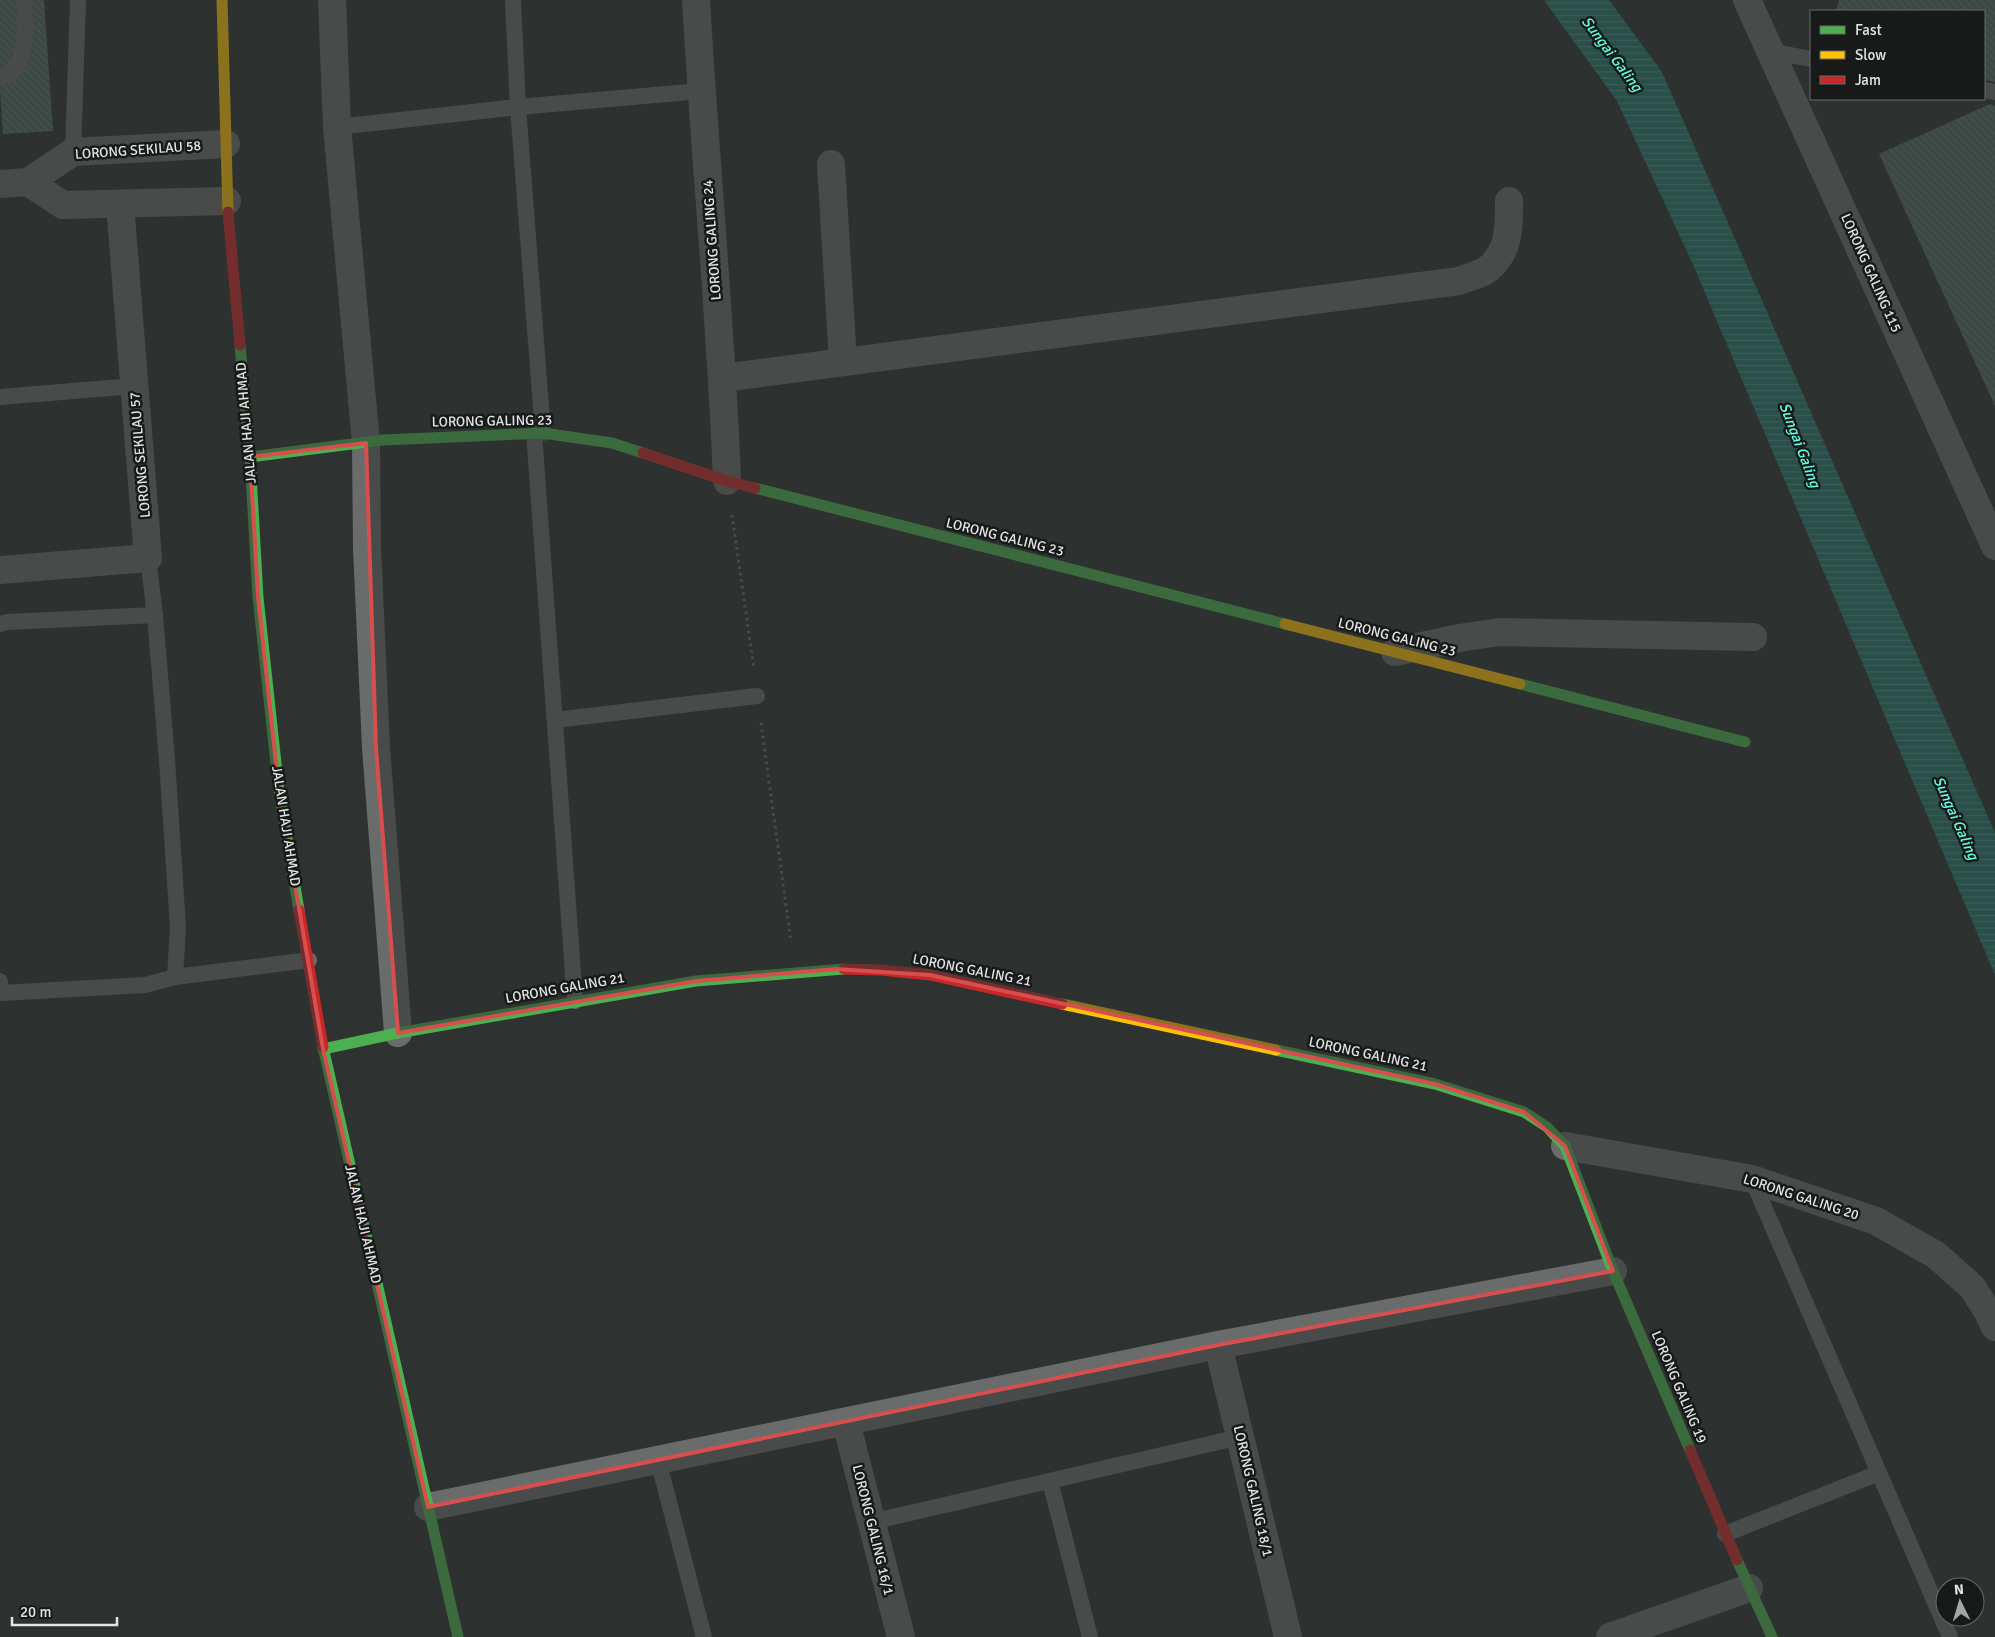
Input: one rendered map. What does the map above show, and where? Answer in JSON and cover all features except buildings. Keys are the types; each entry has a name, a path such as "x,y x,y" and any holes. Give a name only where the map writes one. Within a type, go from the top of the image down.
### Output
{"street":[{"name":"JALAN HAJI AHMAD","path":"222,0 227,202 250,457 258,598 279,791 323,1048 458,1637"},
{"path":"332,0 337,127 366,443 375,739 398,1033"},
{"name":"LORONG GALING 24","path":"696,0 723,378 727,481"},
{"name":"LORONG GALING 115","path":"1747,0 1995,546"},
{"name":"LORONG SEKILAU 58","path":"0,184 28,182 73,152 226,144"},
{"path":"831,164 843,362"},
{"path":"28,182 63,205 227,202"},
{"path":"723,378 1459,281 1487,270 1502,254 1509,232 1509,200"},
{"name":"LORONG SEKILAU 57","path":"120,204 148,558"},
{"name":"LORONG GALING 23","path":"250,457 393,439 539,433 612,443 727,481 1745,742"},
{"path":"0,570 148,558"},
{"path":"1395,652 1459,638 1500,632 1753,637"},
{"name":"LORONG GALING 21","path":"323,1048 575,1001 696,981 836,969 881,970 930,975 1435,1084 1524,1112 1547,1127 1565,1146"},
{"name":"LORONG GALING 20","path":"1565,1146 1752,1179 1876,1221 1936,1255 1972,1287 1988,1312 1995,1328"},
{"name":"LORONG GALING 19","path":"1565,1146 1614,1271 1725,1534 1772,1637"},
{"path":"428,1507 1218,1345 1614,1271"},
{"name":"LORONG GALING 18/1","path":"1218,1345 1288,1637"},
{"name":"LORONG GALING 16/1","path":"846,1422 901,1637"},
{"path":"1610,1637 1749,1588"}],"lane":[{"path":"0,77 16,68 23,49 26,24 24,0"},
{"path":"73,152 78,0"},
{"path":"512,0 555,720 575,1001"},
{"path":"1770,51 1810,59"},
{"path":"337,127 518,107 701,91"},
{"path":"0,397 134,386"},
{"path":"148,558 155,615 167,760 178,927 175,977"},
{"path":"0,624 7,622 155,615"},
{"path":"555,720 757,696"},
{"path":"0,989 144,985 175,977 309,960"},
{"path":"1752,1179 1950,1637"},
{"path":"871,1522 1240,1437"},
{"path":"658,1460 704,1637"},
{"path":"1725,1534 1879,1473"},
{"path":"1050,1481 1090,1637"}],"path":[{"path":"727,481 796,972"}],"highlighted area":[{"path":"366,443 376,748 398,1033 696,981 836,969 930,975 1435,1084 1524,1112 1565,1146 1613,1271 1218,1345 428,1507 323,1049 279,791 258,597 250,457"}],"water":[{"name":"Sungai Galing","path":"1544,0 1609,0 1662,72 1995,833 1995,975 1691,260 1617,101"}],"traffic: fast":[{"path":"240,345 250,457 258,597 279,791 299,910"},
{"path":"250,457 383,440 543,433 612,443 643,453"},
{"path":"755,488 1285,624"},
{"path":"1520,684 1745,742"},
{"path":"323,1049 398,1033 696,981 844,969"},
{"path":"323,1047 458,1637"},
{"path":"1276,1050 1435,1084 1524,1112 1547,1127 1565,1146 1613,1271 1690,1450"},
{"path":"1737,1560 1772,1637"}],"traffic: slow":[{"path":"222,0 228,212"},
{"path":"1285,624 1520,684"},
{"path":"1062,1004 1276,1050"}],"traffic: jam":[{"path":"228,212 240,345"},
{"path":"643,453 727,481 755,488"},
{"path":"299,910 323,1047"},
{"path":"844,969 881,970 930,975 1062,1004"},
{"path":"1690,1450 1737,1560"}]}
